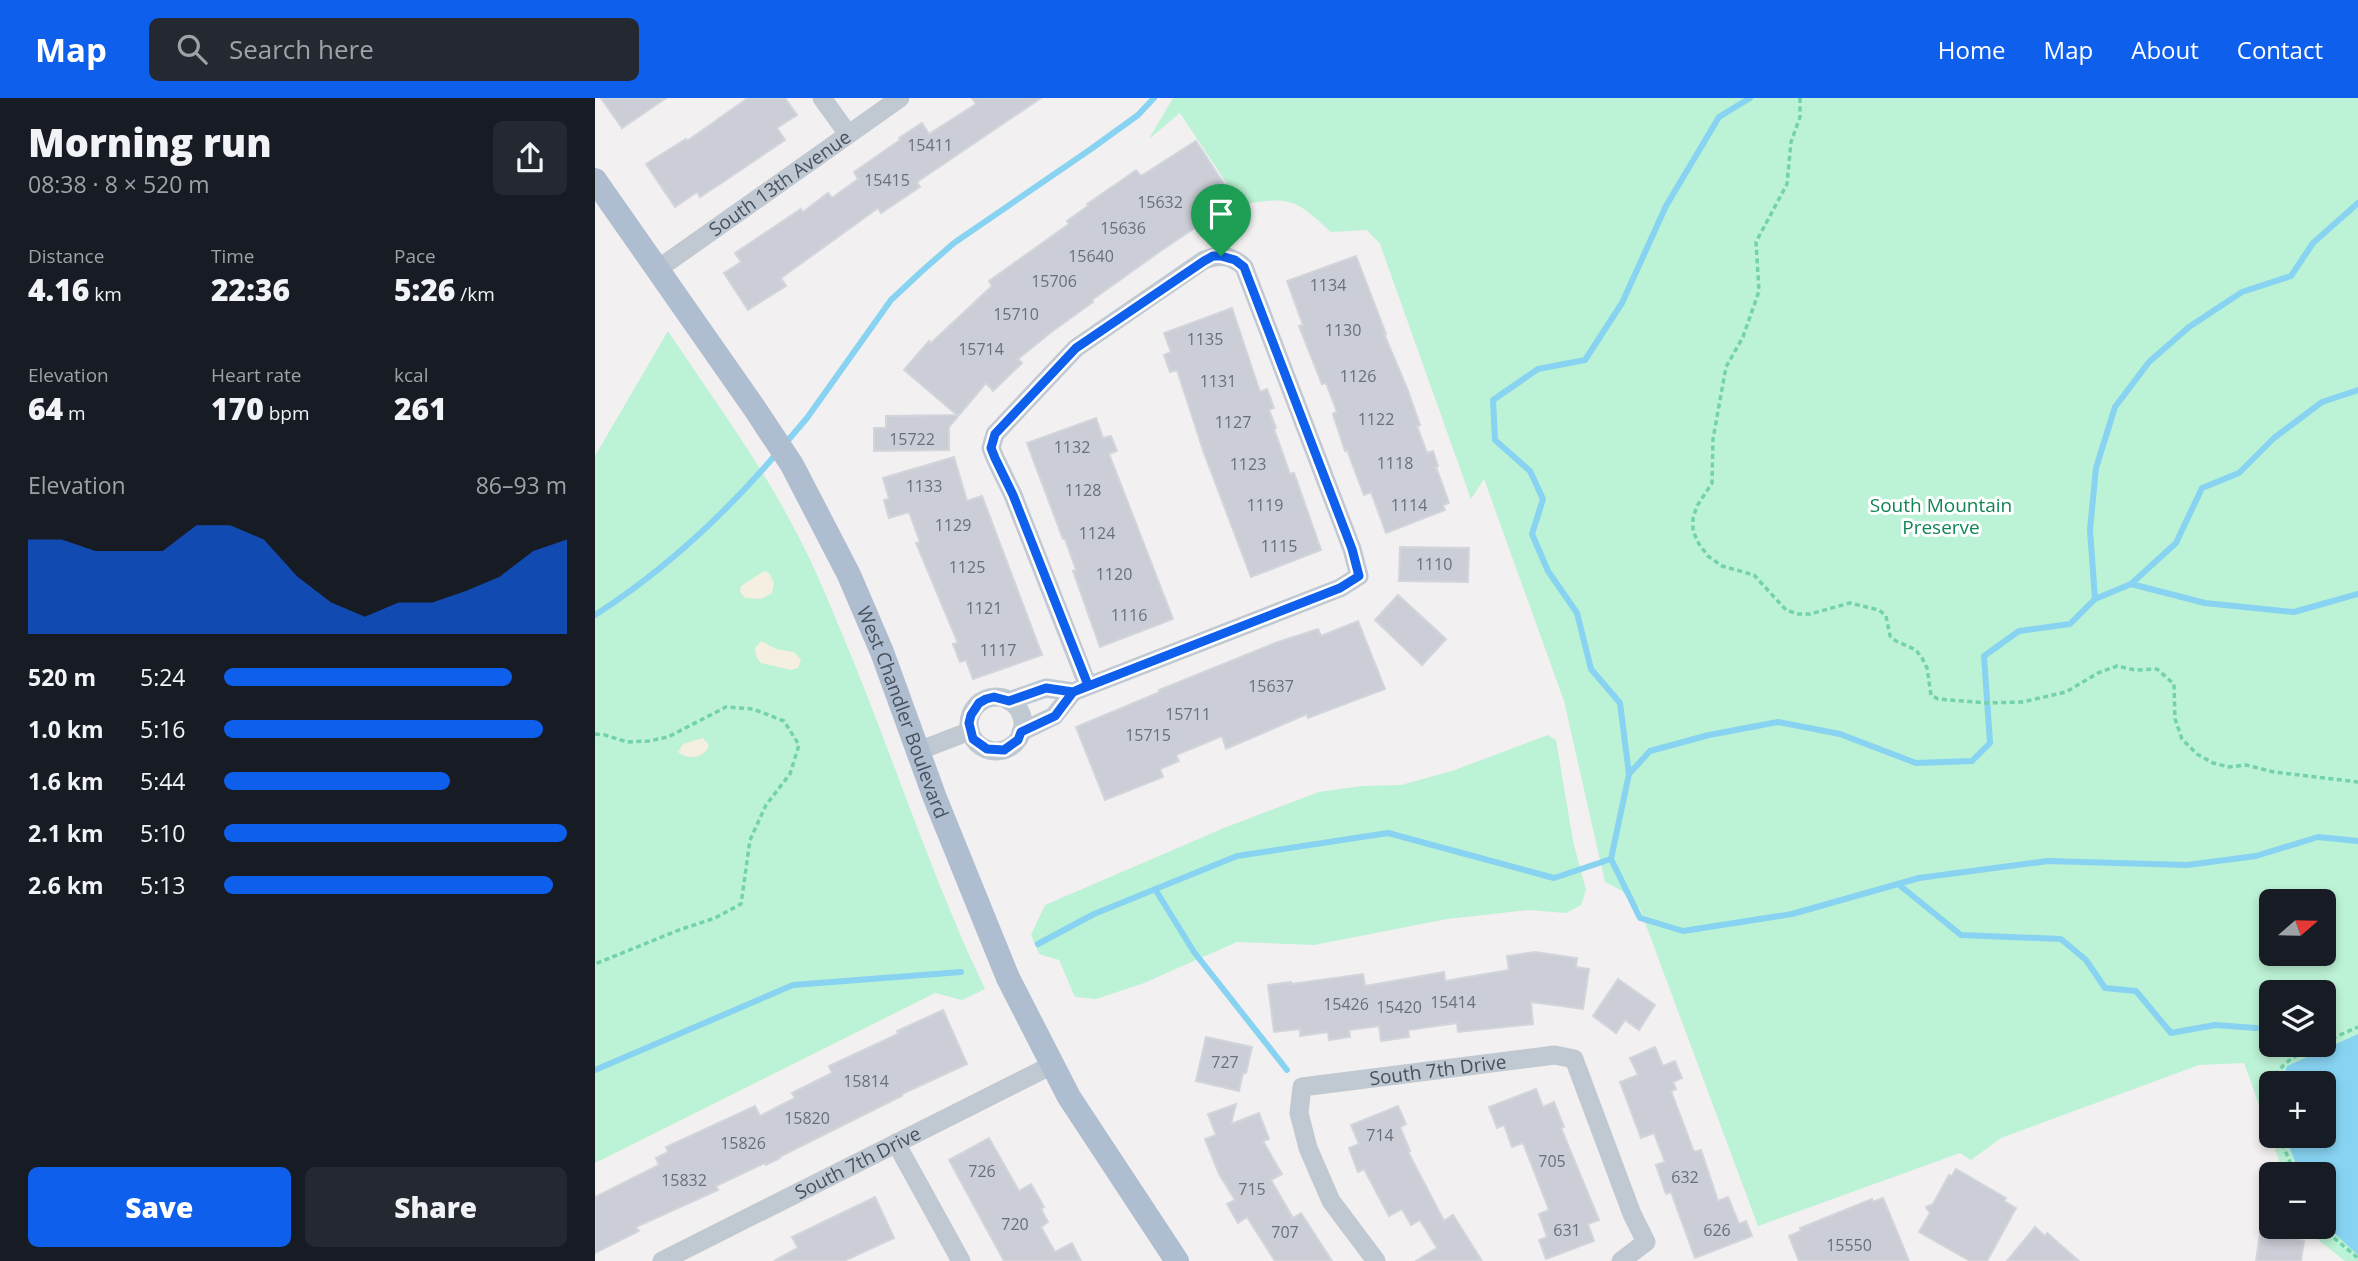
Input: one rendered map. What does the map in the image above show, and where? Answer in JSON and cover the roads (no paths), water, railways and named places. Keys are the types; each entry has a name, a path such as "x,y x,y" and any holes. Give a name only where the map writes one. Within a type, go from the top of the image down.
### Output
{"main road":[{"name":"West Chandler Boulevard","path":"595,180 792,465 849,575 882,652 935,798 1008,978 1069,1097 1177,1261"}],"street":[{"path":"822,98 848,134"},
{"name":"South 13th Avenue","path":"658,269 900,98"},
{"path":"1009,701 1046,688 1080,689 1340,588 1359,576 1352,549 1244,267 1230,257 1213,256 1204,261 1076,348 995,434 991,448 1013,495 1080,689"},
{"path":"1021,732 1022,718 1009,701 994,697 979,703 971,715 970,731 979,745 995,751 1011,746 1021,732 1055,716 1080,689"},
{"path":"918,751 970,731"},
{"name":"South 7th Drive","path":"1376,1261 1331,1201 1308,1148 1299,1113 1302,1087 1555,1055 1574,1059 1646,1242 1621,1261"},
{"name":"South 7th Drive","path":"662,1261 1052,1065"},
{"path":"896,1143 961,1261"}],"water":[{"path":"2358,1034 2358,1255 2336,1235 2336,1162 2295,1162 2290,1148 2336,1148 2336,1071 2285,1071 2287,1066 2307,1057 2336,1057 2336,1044"}],"waterway":[{"path":"784,445 807,418 891,300 954,243 1138,115 1154,98"},
{"path":"1629,774 1620,703 1591,669 1577,613 1548,571 1532,534 1543,499 1530,471 1495,440 1493,400 1538,369 1585,360 1622,303 1666,206 1719,117 1750,98"},
{"path":"1611,859 1629,774 1650,751 1709,735 1778,722 1840,734 1916,763 1972,761 1990,743 1984,656 2019,631 2070,624 2095,599 2090,530 2096,468 2115,407 2149,362 2189,327 2242,292 2291,276 2313,243 2358,203"},
{"path":"2095,599 2131,584 2176,543 2202,488 2239,473 2274,438 2322,402 2358,390"},
{"path":"595,615 692,541 777,453"},
{"path":"2131,584 2205,603 2294,612 2358,594"},
{"path":"1038,944 1094,914 1237,856 1388,833 1554,878 1611,859 1640,918 1683,931 1792,914 1919,878 2048,861 2187,865 2256,856 2318,837 2358,841"},
{"path":"1898,884 1961,935 2061,939 2086,960 2105,988 2136,991 2171,1033 2215,1025 2256,1028"},
{"path":"1155,889 1194,952 1287,1070"},
{"path":"595,1070 793,985 961,972"}],"park label":[{"name":"South Mountain Preserve","path":"1941,516"}]}
